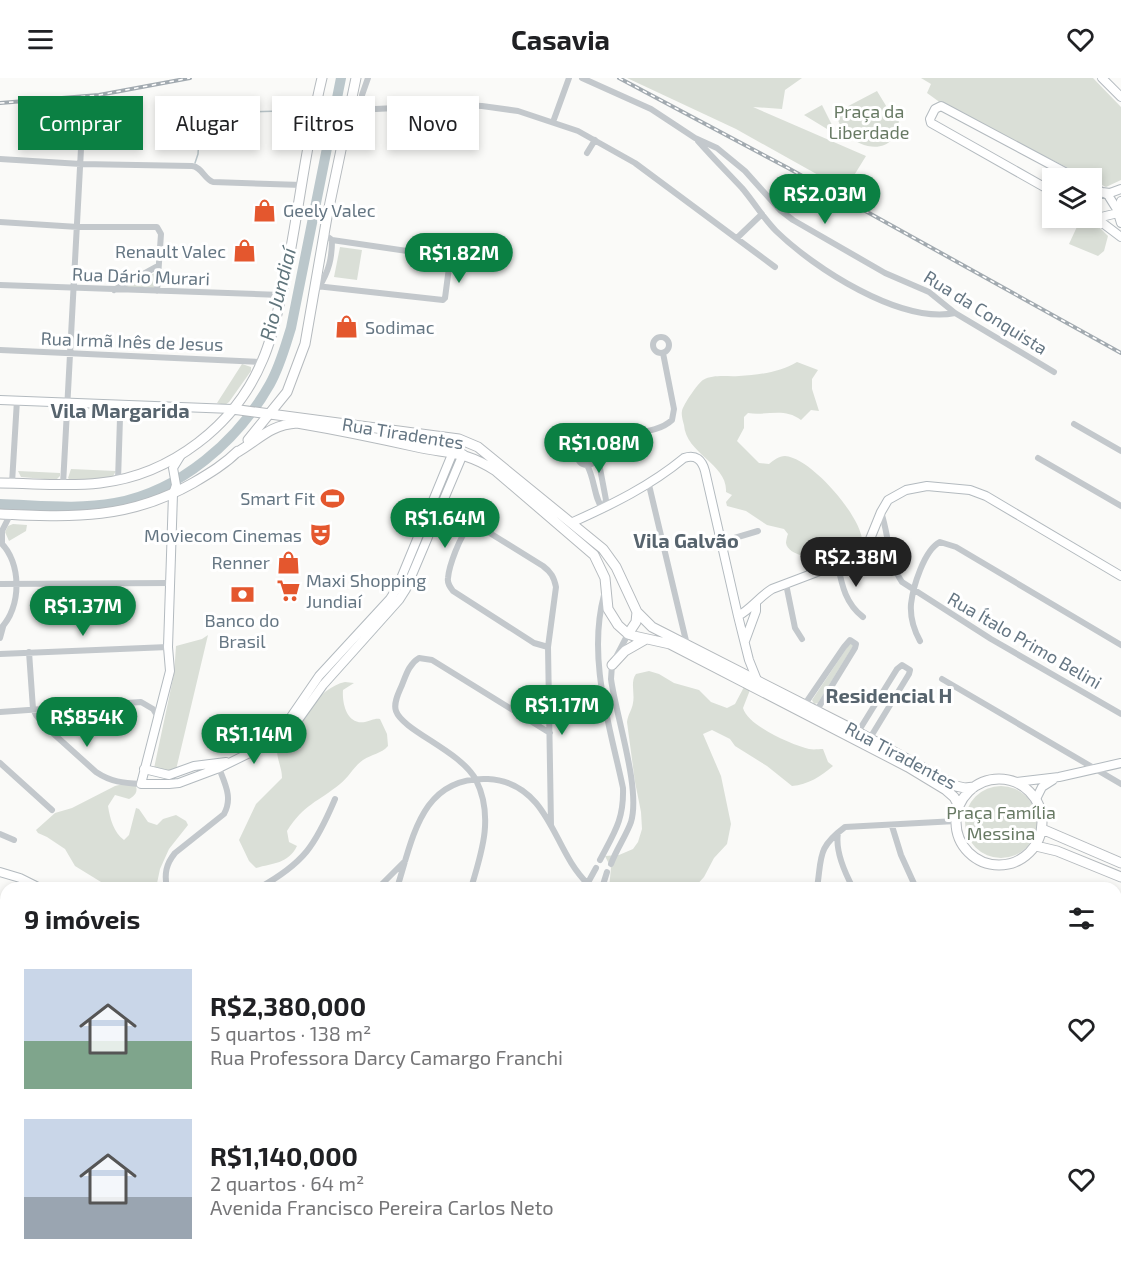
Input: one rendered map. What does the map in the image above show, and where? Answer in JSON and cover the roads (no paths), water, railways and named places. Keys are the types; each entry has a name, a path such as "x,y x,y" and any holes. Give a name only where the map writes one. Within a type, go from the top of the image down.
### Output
{"main road":[{"path":"0,483 63,485 118,480 156,468 181,455 205,438 237,409 262,362 271,339 322,78"},
{"path":"352,96 356,78"},
{"path":"5,514 60,516 111,513 153,503 218,468 236,453 287,392 297,369 305,344 328,238 341,150"},
{"name":"Rua Tiradentes","path":"237,409 459,439 478,447 573,522 603,549 609,556 637,612 652,627 805,704 956,786 974,787"},
{"name":"Rua Tiradentes","path":"236,453 283,424 297,423 418,447 460,452 473,457 496,471 589,548 602,569 611,616 628,634 670,644 908,767 946,790 959,806"},
{"path":"418,447 439,447 442,442 438,436"},
{"path":"459,439 460,452 478,447"},
{"path":"605,592 608,588 616,586 628,597"},
{"path":"628,634 636,622 637,612"},
{"path":"612,665 625,651 646,639"},
{"path":"994,779 1016,782 1028,789 1036,799 1041,808 1042,829 1036,846 1026,856 1014,863 1000,865 986,863 974,857 964,847 958,835 956,821 959,806 974,787 994,779"},
{"path":"1042,829 1121,863"},
{"path":"1036,846 1057,851 1121,877"}],"street":[{"path":"362,96 368,78"},
{"path":"553,122 569,78"},
{"path":"582,78 651,109 695,138 741,188 775,230 806,257 869,294 909,310 930,315 955,313"},
{"path":"1103,78 1121,97"},
{"path":"375,109 482,106 518,111 553,122 595,140 635,163 775,267"},
{"path":"1042,186 931,123 933,112 941,106 1057,168"},
{"name":"Rua da Conquista","path":"695,138 717,148 732,159 763,188 780,210 793,220 885,273 929,292 955,313 1054,372"},
{"path":"587,153 595,140"},
{"path":"63,485 81,150"},
{"path":"0,159 81,165 192,166 198,168 209,181 213,182 302,185"},
{"path":"1102,192 1110,193 1121,189"},
{"path":"1102,193 1120,208 1121,223"},
{"path":"1102,214 1120,208"},
{"path":"737,238 762,214"},
{"path":"0,222 78,227 153,227 160,230 157,291"},
{"path":"1102,222 1121,237"},
{"path":"317,286 442,300 446,298 450,260 448,257 328,238"},
{"path":"113,290 158,266"},
{"name":"Rua Dário Murari","path":"0,285 281,295"},
{"name":"Rua Irmã Inês de Jesus","path":"0,350 262,362"},
{"path":"594,448 607,440 664,426 672,420 675,409 663,353"},
{"name":"Rua Tiradentes","path":"0,399 237,409"},
{"path":"12,483 17,400"},
{"path":"105,404 114,408 120,418"},
{"path":"118,480 120,418 123,412 133,405"},
{"path":"1074,424 1121,451"},
{"path":"584,445 590,445 597,453 596,459 592,464 581,464 577,459 577,451 584,445"},
{"path":"265,745 284,727 319,676 398,588 460,452"},
{"path":"29,652 33,708 39,720 107,779 116,782 169,784 179,783 219,768 280,738 289,730 323,685 392,609 406,589 460,452"},
{"path":"141,784 170,671 168,647 170,583 178,489 173,468 181,455"},
{"path":"573,522 649,485 684,458 689,456 702,462 744,641 757,680"},
{"path":"1038,458 1121,506"},
{"path":"596,459 606,500 603,509"},
{"path":"587,465 594,479 598,504 603,509"},
{"path":"649,485 687,646"},
{"path":"738,616 756,604 764,594 838,566 862,553 888,500 917,487 969,490 986,496 1121,576"},
{"name":"Rua Ítalo Primo Belini","path":"881,512 887,528 894,567 902,582 991,639 1121,714"},
{"path":"0,638 2,628 14,606 15,584 14,565 1,542 5,514"},
{"path":"548,647 534,643 453,591 449,586 448,578 461,538 469,528 480,527 551,572 556,587 548,647 551,825"},
{"path":"721,542 758,531"},
{"path":"920,641 915,631 911,606 914,591 929,550 940,542 946,542 1121,645"},
{"path":"838,566 848,599 853,609 863,617"},
{"path":"0,584 170,583"},
{"path":"786,584 795,628 802,639"},
{"path":"392,609 396,602 398,588"},
{"path":"600,860 620,821 623,804 623,788 602,689 598,656 598,622 605,592"},
{"path":"744,641 756,611 756,604"},
{"path":"611,864 631,822 633,803 632,785 612,688 612,665 628,634"},
{"path":"805,704 844,646 850,640 853,641 856,644 855,648 816,710"},
{"path":"1,651 168,647"},
{"path":"336,656 345,656 353,652"},
{"path":"598,656 603,662 612,665"},
{"path":"473,882 485,838 486,823 481,795 475,779 446,749 405,723 397,714 395,704 414,661 425,658 432,660 550,733"},
{"path":"739,671 746,666 749,660"},
{"path":"858,732 897,669 902,665 905,666 910,670 909,674 870,738"},
{"path":"942,680 1121,784"},
{"path":"0,712 141,702 153,709 159,718"},
{"path":"291,716 311,702"},
{"path":"53,707 46,721 56,737"},
{"path":"144,770 169,775 194,766 232,761"},
{"path":"0,763 52,810"},
{"path":"1016,782 1059,777 1121,763"},
{"path":"165,882 169,860 224,814 228,807 229,799 219,768"},
{"path":"179,783 179,776 184,770"},
{"path":"1036,799 1046,783 1059,777"},
{"path":"399,882 420,817 427,806 450,787 475,779 496,780 514,785 527,793 551,825 570,863 583,882"},
{"path":"269,882 293,867 305,856 324,825 335,800"},
{"path":"818,882 824,846 831,837 849,826 892,826 956,821"},
{"path":"892,826 901,855 913,882"},
{"path":"838,832 839,850 851,882"},
{"path":"0,834 14,840"},
{"path":"384,882 406,860"},
{"path":"588,882 596,868"},
{"path":"0,872 28,882"},
{"path":"604,882 608,873"}],"waterway":[{"name":"Rio Jundiaí","path":"0,504 87,506 115,503 139,497 184,475 224,444 241,425 257,405 274,377 291,328 341,78"},
{"path":"195,163 198,154 200,122 217,120 242,112 272,111"}],"railway":[{"path":"0,103 99,95 190,78"},
{"path":"619,78 788,168 1121,353"}],"place":[{"name":"Geely Valec","path":"265,210"},
{"name":"Renault Valec","path":"244,251"},
{"name":"Sodimac","path":"347,327"},
{"name":"Smart Fit","path":"333,498"},
{"name":"Moviecom Cinemas","path":"320,535"},
{"name":"Renner","path":"288,562"},
{"name":"Maxi Shopping Jundiaí","path":"288,590"},
{"name":"Banco do Brasil","path":"242,594"}],"district":[{"name":"Vila Margarida","path":"120,410"},
{"name":"Vila Galvão","path":"686,540"},
{"name":"Residencial H","path":"889,695"}],"park label":[{"name":"Praça da Liberdade","path":"869,121"},
{"name":"Praça Família Messina","path":"1001,822"}]}
